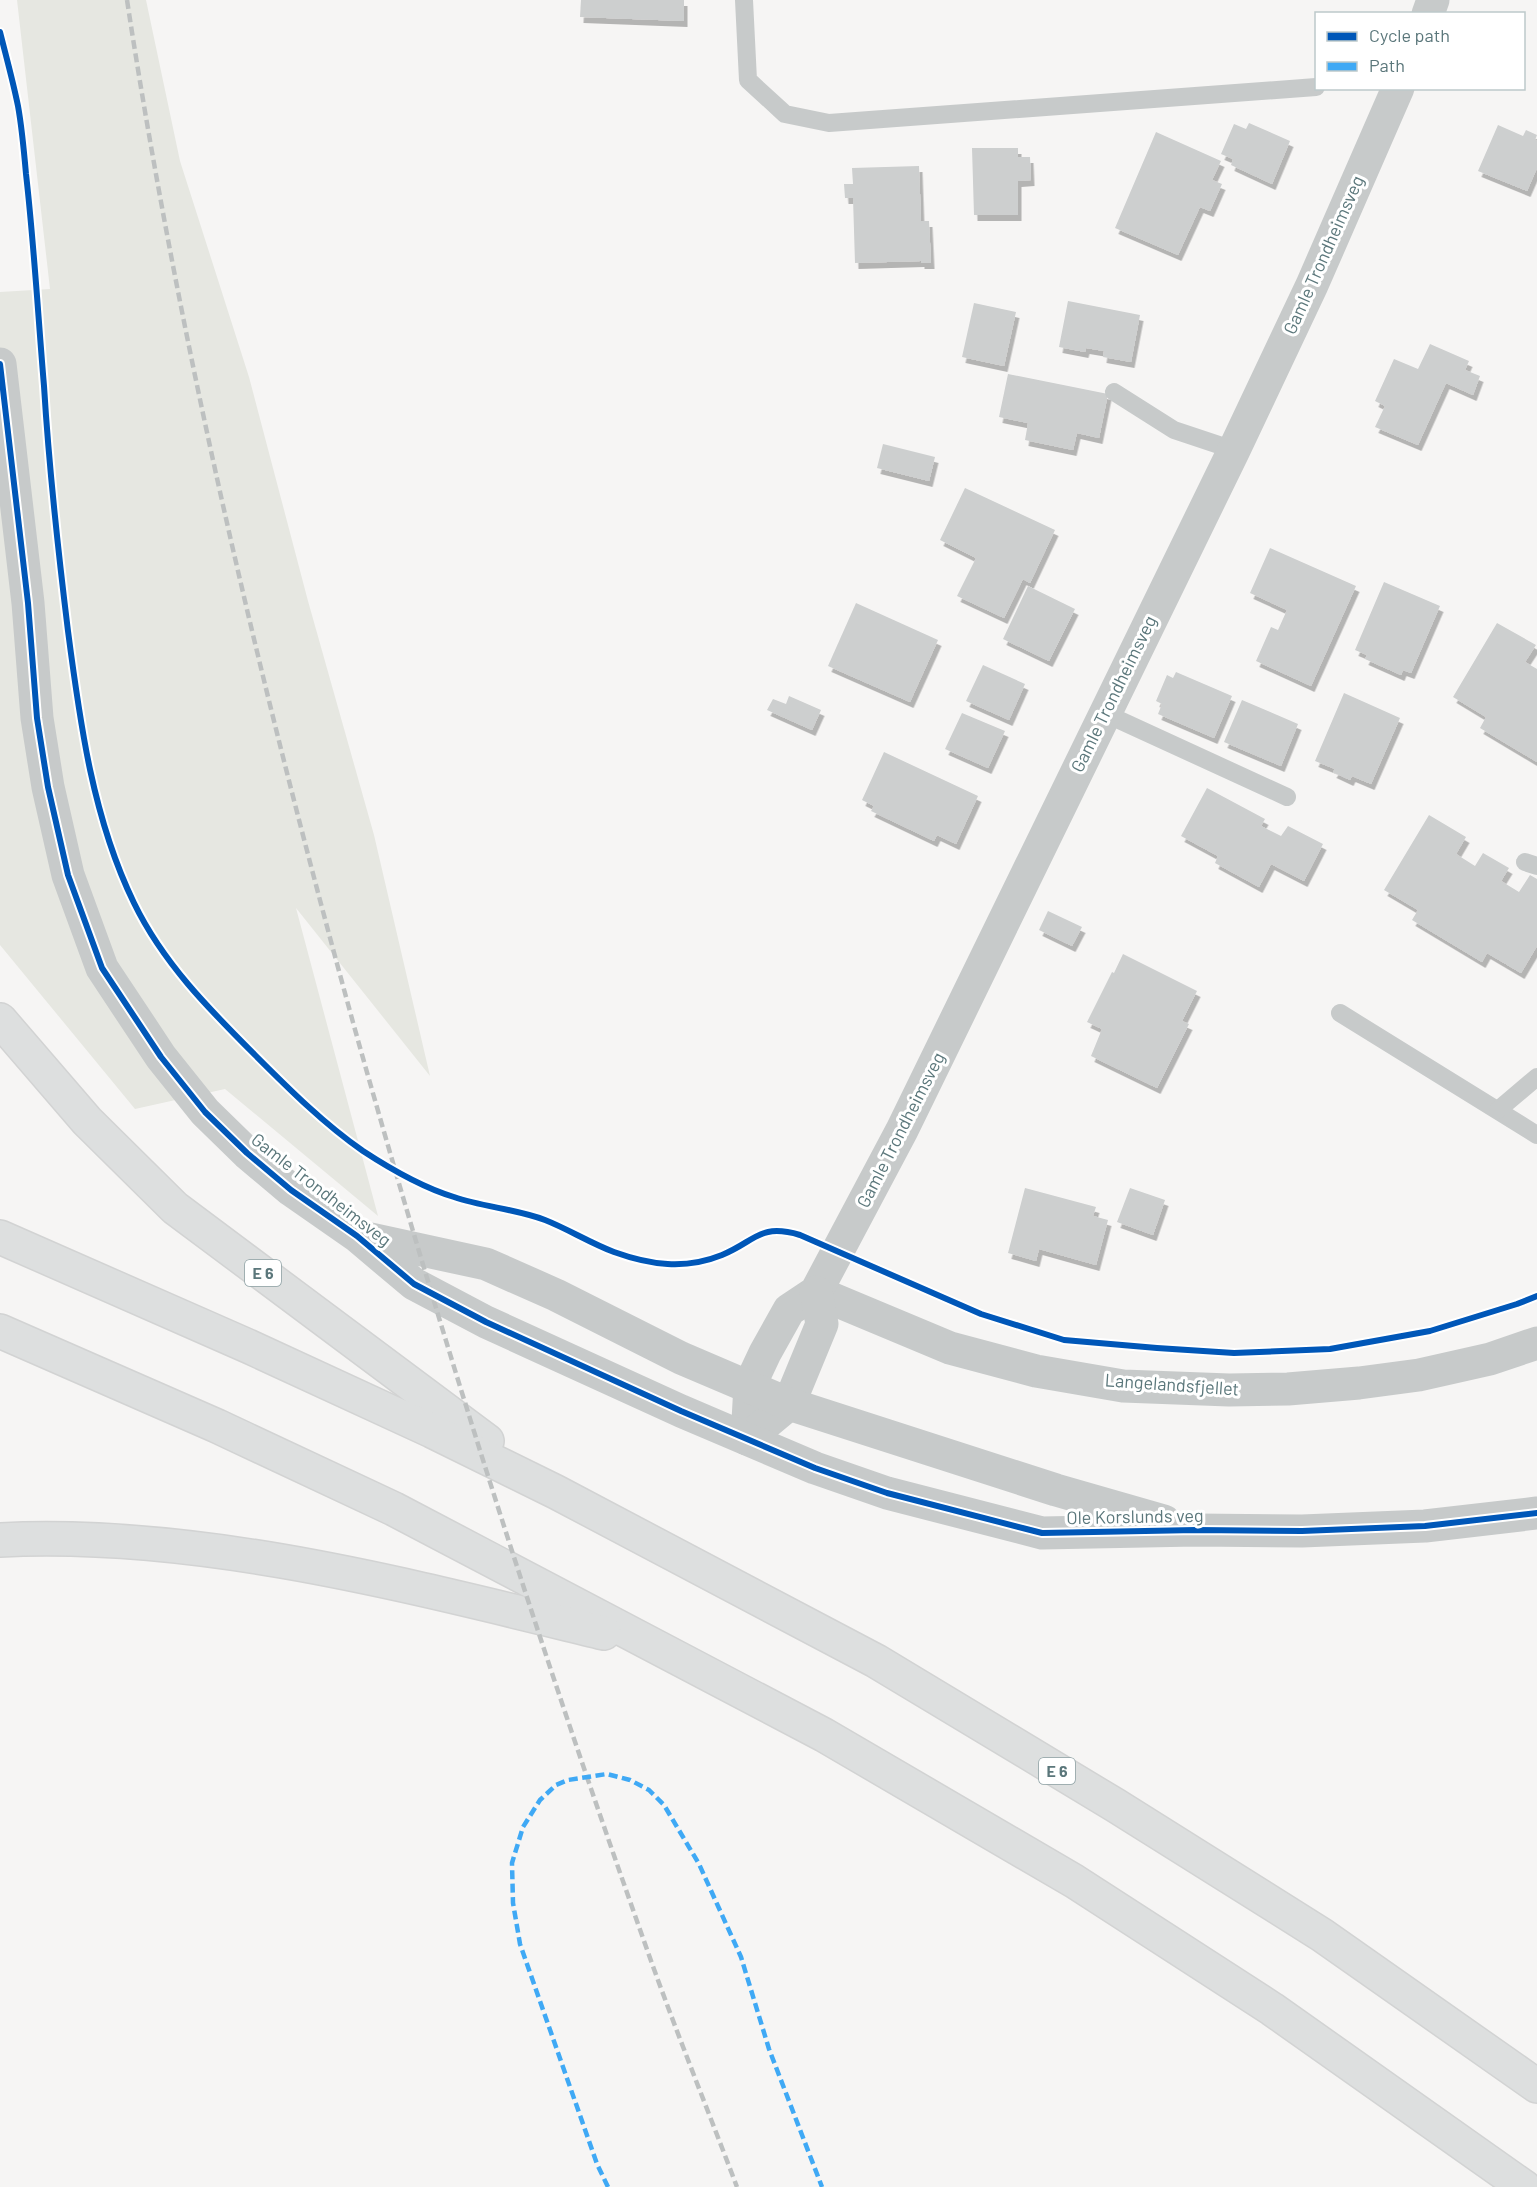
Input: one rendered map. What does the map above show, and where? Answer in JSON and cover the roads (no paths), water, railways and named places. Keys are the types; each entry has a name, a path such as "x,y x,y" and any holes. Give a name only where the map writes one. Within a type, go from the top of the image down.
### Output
{"highway":[{"name":"E 6","path":"0,1020 87,1121 176,1208 556,1492"},
{"name":"E 6","path":"0,1237 379,1406 556,1492 876,1661 1105,1799 1322,1935 1537,2086"},
{"path":"0,1331 217,1426 394,1509 824,1735 1074,1881 1272,2010 1524,2187"},
{"path":"0,1540 32,1538 162,1544 282,1562 382,1581 656,1646"}],"street":[{"name":"Gamle Trondheimsveg","path":"0,364 28,603 37,718 48,787 68,875 102,968 161,1057 205,1112 247,1153 282,1182 357,1236 414,1284 486,1322 747,1439 750,1386 789,1310 816,1292 902,1130 1234,450 1312,285 1397,90"},
{"name":"Gamle Trondheimsveg","path":"357,1236 486,1264 556,1295 681,1358 750,1386"},
{"name":"Langelandsfjellet","path":"816,1292 950,1348 1036,1371 1124,1386 1229,1390 1288,1389 1359,1383 1419,1374 1490,1359 1537,1343"},
{"path":"747,1439 789,1404 822,1324 816,1292"},
{"name":"Ole Korslunds veg","path":"750,1386 789,1404 1056,1490 1196,1530"},
{"name":"Ole Korslunds veg","path":"747,1439 815,1468 888,1493 1042,1533 1196,1530 1302,1532 1425,1526 1537,1513"}],"lane":[{"path":"744,0 748,80 785,114 829,123 1315,87"},
{"path":"1114,392 1174,430 1234,450"},
{"path":"1104,713 1287,797"},
{"path":"1340,1013 1537,1136"},
{"path":"1498,1110 1537,1077"}],"railway":[{"path":"127,0 172,259 226,516 287,772 354,1026 455,1371 528,1600 655,1972 737,2187"}]}
